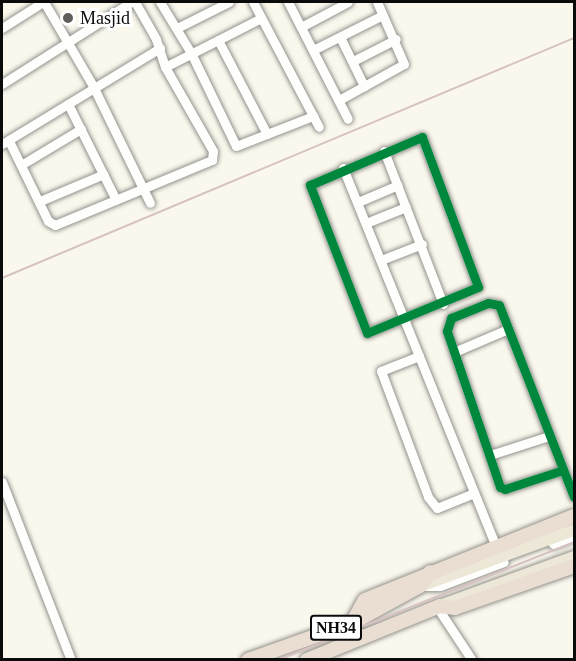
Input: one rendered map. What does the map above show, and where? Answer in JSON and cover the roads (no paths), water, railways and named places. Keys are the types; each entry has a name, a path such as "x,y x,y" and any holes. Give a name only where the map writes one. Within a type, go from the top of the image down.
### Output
{"highway":[{"path":"359,638 352,623 365,600 432,570 574,516"},
{"path":"439,607 455,608 574,566"},
{"path":"420,586 432,570"},
{"name":"NH34","path":"248,660 352,623 420,586"},
{"name":"NH34","path":"307,660 439,607"}],"main road":[{"name":"NH34","path":"420,586 574,530"},
{"name":"NH34","path":"439,607 574,557"}],"street":[{"path":"2,28 44,2 70,42 150,203"},
{"path":"2,84 133,2 160,48 165,67 213,156 208,163 55,225 48,221 21,165 5,142 93,86 160,48"},
{"path":"160,2 191,53 236,146 312,116"},
{"path":"177,28 229,2"},
{"path":"254,2 319,127"},
{"path":"288,2 348,119"},
{"path":"301,27 348,2"},
{"path":"339,100 402,67 405,60 377,2"},
{"path":"313,50 383,15"},
{"path":"165,67 261,18"},
{"path":"340,37 364,86"},
{"path":"353,61 396,39"},
{"path":"218,40 267,134"},
{"path":"68,104 116,200"},
{"path":"21,165 81,129"},
{"path":"420,137 424,140 478,284 473,292 367,333 310,185 344,168 420,137"},
{"path":"384,151 422,244 443,304"},
{"path":"344,168 495,545"},
{"path":"40,201 104,174"},
{"path":"358,202 398,185"},
{"path":"366,223 406,207"},
{"path":"381,260 422,244"},
{"path":"564,470 505,489 500,487 446,325 451,318 492,302 499,305 549,436 564,470 574,496"},
{"path":"454,352 508,329"},
{"path":"419,356 381,371 428,497 437,508 474,493"},
{"path":"490,455 549,436"},
{"path":"2,482 71,660"},
{"path":"420,586 440,586 574,536"},
{"path":"472,660 439,607 445,599 574,552"}],"railway":[{"path":"2,278 574,38"},
{"path":"278,660 574,542"}],"place":[{"name":"Masjid","path":"68,18"}]}
